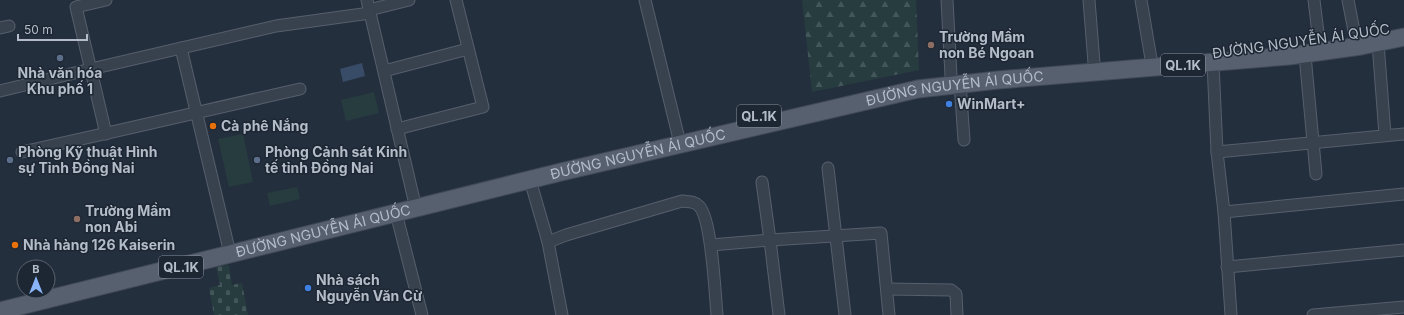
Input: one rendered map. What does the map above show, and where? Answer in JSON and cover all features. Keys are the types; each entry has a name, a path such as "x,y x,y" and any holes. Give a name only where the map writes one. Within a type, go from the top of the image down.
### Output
{"main road":[{"name":"ĐƯỜNG NGUYỄN ÁI QUỐC","path":"0,311 370,215 560,168 955,79 1014,69 1151,59 1319,42 1404,27"},
{"name":"ĐƯỜNG NGUYỄN ÁI QUỐC","path":"415,204 530,180 560,168 678,135 905,83 1214,63 1304,54 1378,43 1404,37"},
{"name":"ĐƯỜNG NGUYỄN ÁI QUỐC","path":"56,286 228,245 370,215"},
{"path":"0,300 16,296"}],"street":[{"path":"106,0 76,7 106,134"},
{"path":"0,91 280,25 409,0"},
{"path":"397,129 483,107 456,0"},
{"path":"463,0 470,28 463,29"},
{"path":"645,0 678,135"},
{"path":"947,0 955,79 964,140"},
{"path":"1089,0 1094,63"},
{"path":"1141,0 1151,59"},
{"path":"1314,0 1319,42"},
{"path":"1348,0 1355,36"},
{"path":"369,8 415,204"},
{"path":"1378,43 1385,135"},
{"path":"181,48 228,245"},
{"path":"384,71 468,49"},
{"path":"1304,54 1316,174"},
{"path":"1214,63 1217,152 1224,212 1231,315"},
{"path":"22,152 300,89"},
{"path":"1217,152 1404,134"},
{"path":"828,168 845,315"},
{"path":"530,180 548,242 562,315"},
{"path":"762,182 779,315"},
{"path":"1224,212 1404,194"},
{"path":"548,242 586,229 682,201 692,202 699,205 704,213 710,245 717,315"},
{"path":"395,209 422,315"},
{"path":"710,245 881,233 889,315"},
{"path":"1227,267 1404,250"},
{"path":"887,289 951,290 956,294 957,315"},
{"path":"1314,315 1360,313 1404,307"}],"green space":[{"path":"802,0 916,0 919,70 812,92"},
{"path":"374,92 379,113 346,121 341,100"},
{"path":"243,134 253,182 229,187 218,139"},
{"path":"297,187 300,199 270,206 267,193"},
{"path":"229,265 232,285 242,283 248,315 214,315 209,288 220,285 216,267"}],"water":[{"path":"362,63 365,76 343,82 340,69"}],"place":[{"name":"Trường Mầm non Bé Ngoan","path":"931,45"},
{"name":"Nhà văn hóa Khu phố 1","path":"60,58"},
{"name":"WinMart+","path":"949,104"},
{"name":"Cà phê Nắng","path":"213,126"},
{"name":"Phòng Kỹ thuật Hình sự Tỉnh Đồng Nai","path":"10,160"},
{"name":"Phòng Cảnh sát Kinh tế tỉnh Đồng Nai","path":"257,160"},
{"name":"Trường Mầm non Abi","path":"77,219"},
{"name":"Nhà hàng 126 Kaiserin","path":"15,245"},
{"name":"Nhà sách Nguyễn Văn Cừ","path":"308,288"}]}
